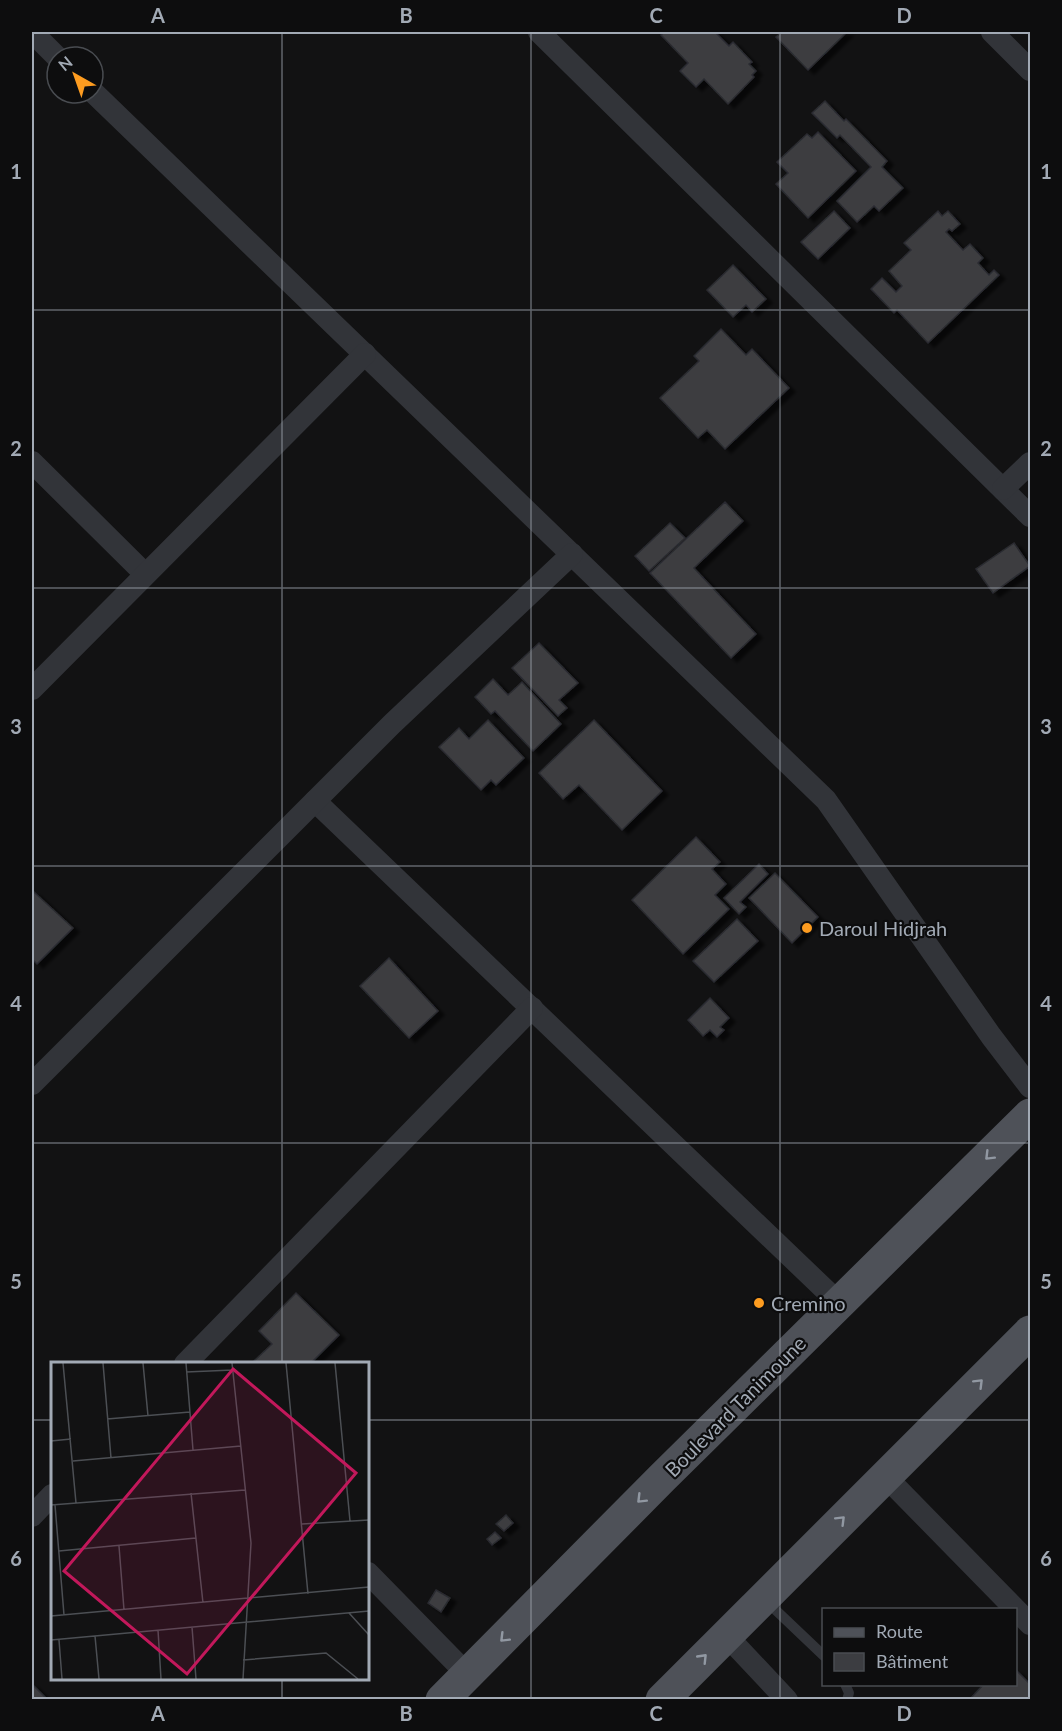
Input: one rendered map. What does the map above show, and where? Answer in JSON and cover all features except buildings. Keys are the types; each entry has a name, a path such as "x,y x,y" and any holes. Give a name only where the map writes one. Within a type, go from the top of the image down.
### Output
{"main road":[{"name":"Boulevard Tanimoune","path":"442,1700 1030,1114"},
{"path":"662,1700 1030,1332"}],"street":[{"path":"32,32 45,45"},
{"path":"539,32 1030,516"},
{"path":"992,32 1030,70"},
{"path":"105,104 826,800 1030,1088"},
{"path":"32,689 365,354"},
{"path":"32,462 145,574"},
{"path":"1003,489 1030,463"},
{"path":"32,1084 401,716 572,554"},
{"path":"315,801 839,1303"},
{"path":"187,1362 532,1008"},
{"path":"885,1476 1014,1608"},
{"path":"32,1516 51,1496"},
{"path":"369,1574 467,1674"},
{"path":"1017,1611 1030,1624"},
{"path":"726,1634 787,1700"}],"lane":[{"path":"762,1598 822,1654"}],"place":[{"name":"Daroul Hidjrah","path":"807,928"},
{"name":"Cremino","path":"759,1303"}]}
